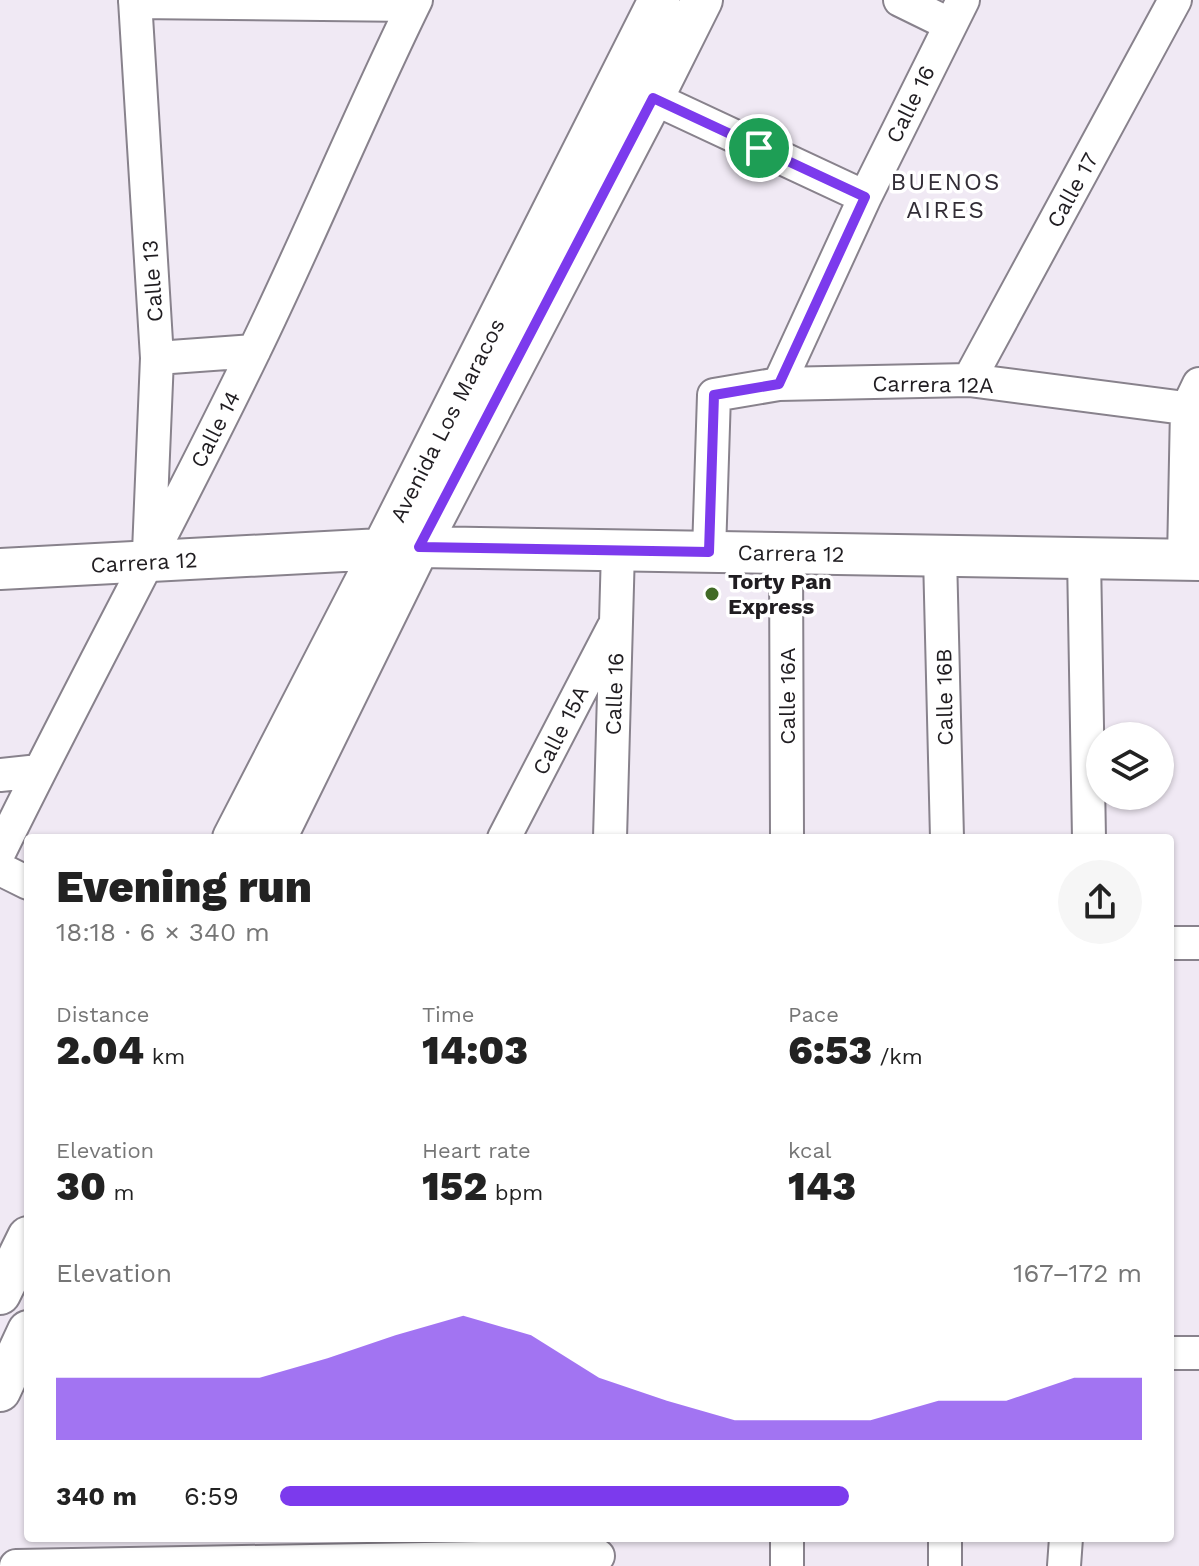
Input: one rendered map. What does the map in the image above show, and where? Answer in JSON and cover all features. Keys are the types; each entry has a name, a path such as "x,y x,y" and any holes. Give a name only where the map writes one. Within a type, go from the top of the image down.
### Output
{"street":[{"name":"Avenida Los Maracos","path":"278,834 400,548 659,0"},
{"name":"Avenida Los Maracos","path":"235,834 653,98 702,0"},
{"path":"900,0 956,12"},
{"name":"Calle 17","path":"969,380 1175,0"},
{"path":"135,1 414,3"},
{"name":"Calle 13","path":"135,1 157,358 149,562"},
{"name":"Calle 14","path":"0,851 254,351 414,3"},
{"name":"Calle 16","path":"779,384 865,197 956,12"},
{"path":"653,98 865,197"},
{"path":"157,358 254,351"},
{"name":"Carrera 12A","path":"709,552 714,395 779,384 969,380 1195,401"},
{"path":"1191,559 1195,401"},
{"name":"Carrera 12","path":"0,569 400,548 1191,559"},
{"name":"Calle 16","path":"610,834 618,550"},
{"name":"Calle 16A","path":"786,553 787,834"},
{"name":"Calle 16B","path":"940,556 947,834"},
{"path":"1084,558 1089,834"},
{"name":"Calle 15A","path":"506,834 616,621"},
{"path":"0,775 39,771"},
{"path":"0,869 24,881"},
{"path":"1174,943 1199,943"},
{"path":"0,1294 15,1246"},
{"path":"0,1391 24,1340"},
{"path":"1174,1353 1199,1353"},
{"path":"787,1542 787,1566"},
{"path":"945,1542 945,1566"},
{"path":"1064,1566 1066,1542"},
{"path":"16,1566 101,1565 147,1551 262,1564 328,1549 598,1553"}],"place":[{"name":"Torty Pan Express","path":"712,594"}],"district":[{"name":"BUENOS AIRES","path":"946,196"}],"route":[{"path":"653,98 759,148 865,197 779,384 714,395 709,552 419,547 653,98"}]}
